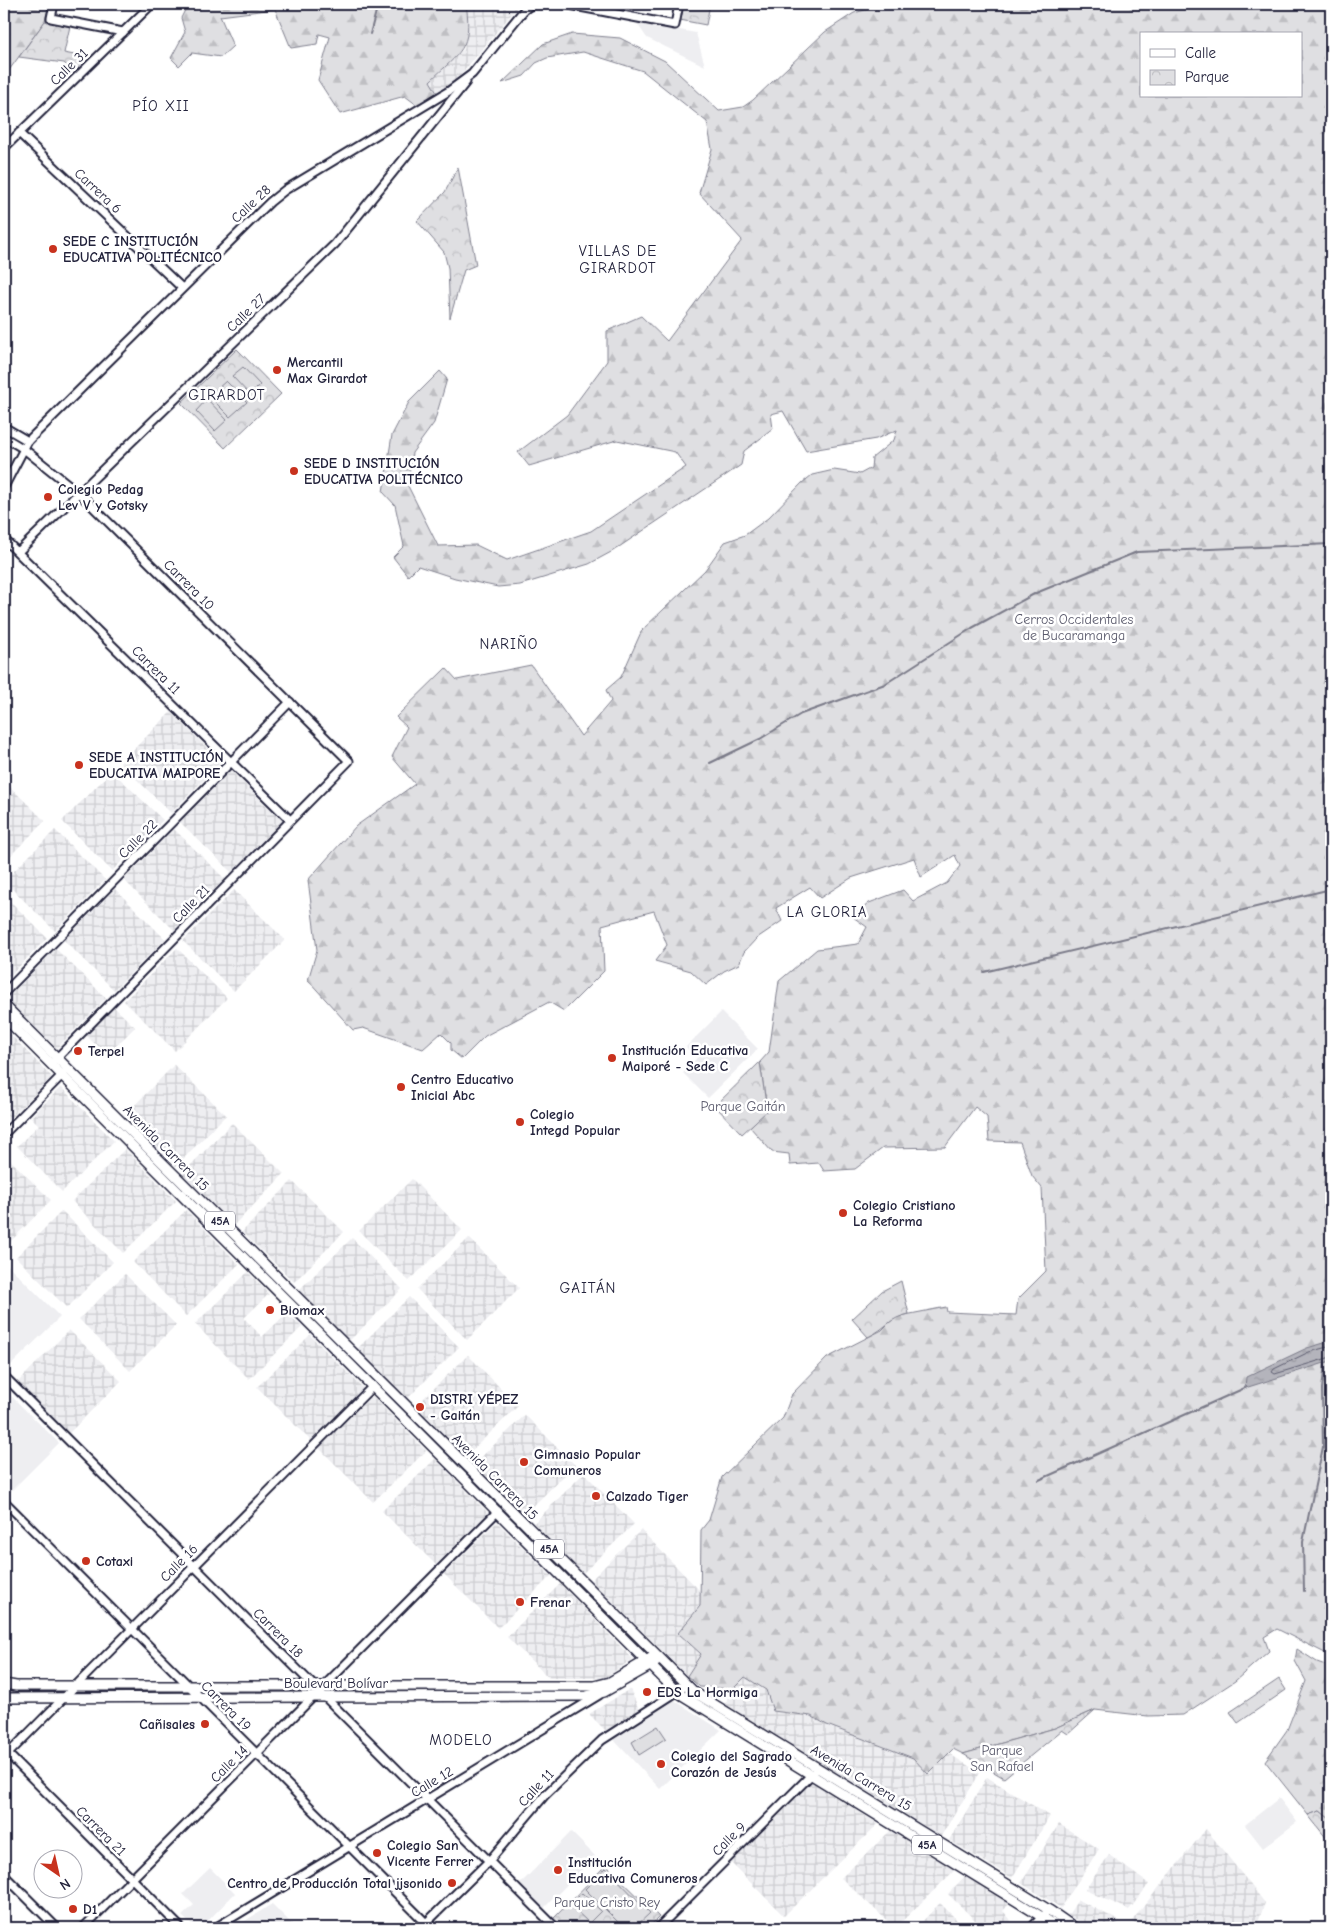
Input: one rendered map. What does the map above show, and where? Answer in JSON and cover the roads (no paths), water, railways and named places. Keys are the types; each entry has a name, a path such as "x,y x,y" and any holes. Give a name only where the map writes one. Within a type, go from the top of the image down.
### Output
{"main road":[{"name":"Avenida Carrera 15","path":"4,1006 65,1072 686,1686 712,1705 815,1771 1046,1913 1075,1928"},
{"name":"Avenida Carrera 15","path":"4,1017 54,1061"},
{"name":"Avenida Carrera 15","path":"65,1072 677,1692 815,1771"},
{"path":"648,1663 657,1658"},
{"name":"Boulevard Bolívar","path":"4,1698 65,1696 200,1697 319,1692 594,1686 610,1682 648,1663"},
{"name":"Boulevard Bolívar","path":"4,1684 16,1686 189,1686 319,1692 587,1696 604,1692 648,1663"},
{"name":"Avenida Carrera 15","path":"1046,1913 1060,1928"}],"street":[{"path":"54,4 51,18 123,32"},
{"name":"Calle 31","path":"4,148 152,4"},
{"name":"Calle 28","path":"4,486 28,441 182,288 285,190 443,95 472,74 524,10 532,4"},
{"path":"564,4 675,25 679,4"},
{"name":"Calle 27","path":"18,552 335,244 472,74"},
{"name":"Carrera 6","path":"19,133 182,288"},
{"path":"4,427 28,441"},
{"name":"Carrera 10","path":"4,437 24,449 79,493 349,761"},
{"name":"Carrera 11","path":"4,539 290,820"},
{"name":"Calle 22","path":"4,993 290,702"},
{"name":"Calle 21","path":"54,1061 349,761"},
{"path":"4,1134 65,1072"},
{"name":"Carrera 18","path":"4,1376 556,1928"},
{"name":"Calle 16","path":"5,1754 373,1386"},
{"name":"Carrera 19","path":"4,1501 350,1847 426,1927"},
{"name":"Calle 14","path":"84,1928 498,1511"},
{"name":"Calle 11","path":"426,1927 489,1861 540,1800 602,1740 686,1686"},
{"name":"Calle 12","path":"214,1928 604,1692"},
{"name":"Carrera 21","path":"5,1754 181,1928"},
{"name":"Calle 9","path":"658,1928 815,1771"},
{"path":"4,1875 57,1928"},
{"path":"1031,1928 1046,1913"}],"water":[{"path":"1331,1341 1331,1361 1245,1388 1246,1377 1307,1348"}],"waterway":[{"path":"370,34 378,4"},
{"path":"710,763 760,739 801,714 885,684 972,628 1036,593 1137,552 1331,544"},
{"path":"984,972 1331,889"},
{"path":"1304,1591 1303,1542 1323,1447 1322,1389 1325,1363"},
{"path":"1039,1480 1247,1387"}],"place":[{"name":"SEDE C INSTITUCIÓN EDUCATIVA POLITÉCNICO","path":"53,249"},
{"name":"Mercantil Max Girardot","path":"277,370"},
{"name":"SEDE D INSTITUCIÓN EDUCATIVA POLITÉCNICO","path":"294,471"},
{"name":"Colegio Pedag Lev V y Gotsky","path":"48,497"},
{"name":"SEDE A INSTITUCIÓN EDUCATIVA MAIPORE","path":"79,765"},
{"name":"Terpel","path":"78,1051"},
{"name":"Institución Educativa Maiporé - Sede C","path":"612,1058"},
{"name":"Centro Educativo Inicial Abc","path":"401,1087"},
{"name":"Colegio Integd Popular","path":"520,1122"},
{"name":"Colegio Cristiano La Reforma","path":"843,1213"},
{"name":"Biomax","path":"270,1310"},
{"name":"DISTRI YÉPEZ - Gaitán","path":"420,1407"},
{"name":"Gimnasio Popular Comuneros","path":"524,1462"},
{"name":"Calzado Tiger","path":"596,1496"},
{"name":"Cotaxi","path":"86,1561"},
{"name":"Frenar","path":"520,1602"},
{"name":"EDS La Hormiga","path":"647,1692"},
{"name":"Cañisales","path":"205,1724"},
{"name":"Colegio del Sagrado Corazón de Jesús","path":"661,1764"},
{"name":"Colegio San Vicente Ferrer","path":"377,1853"},
{"name":"Institución Educativa Comuneros","path":"558,1870"},
{"name":"Centro de Producción Total jjsonido","path":"452,1883"},
{"name":"D1","path":"73,1909"}],"district":[{"name":"PÍO XII","path":"161,106"},
{"name":"VILLAS DE GIRARDOT","path":"618,260"},
{"name":"GIRARDOT","path":"227,395"},
{"name":"NARIÑO","path":"509,644"},
{"name":"LA GLORIA","path":"827,912"},
{"name":"GAITÁN","path":"588,1288"},
{"name":"MODELO","path":"461,1740"}],"park label":[{"name":"Cerros Occidentales de Bucaramanga","path":"1074,628"},
{"name":"Parque Gaitán","path":"743,1106"},
{"name":"Parque San Rafael","path":"1002,1758"},
{"name":"Parque Cristo Rey","path":"607,1902"}]}
